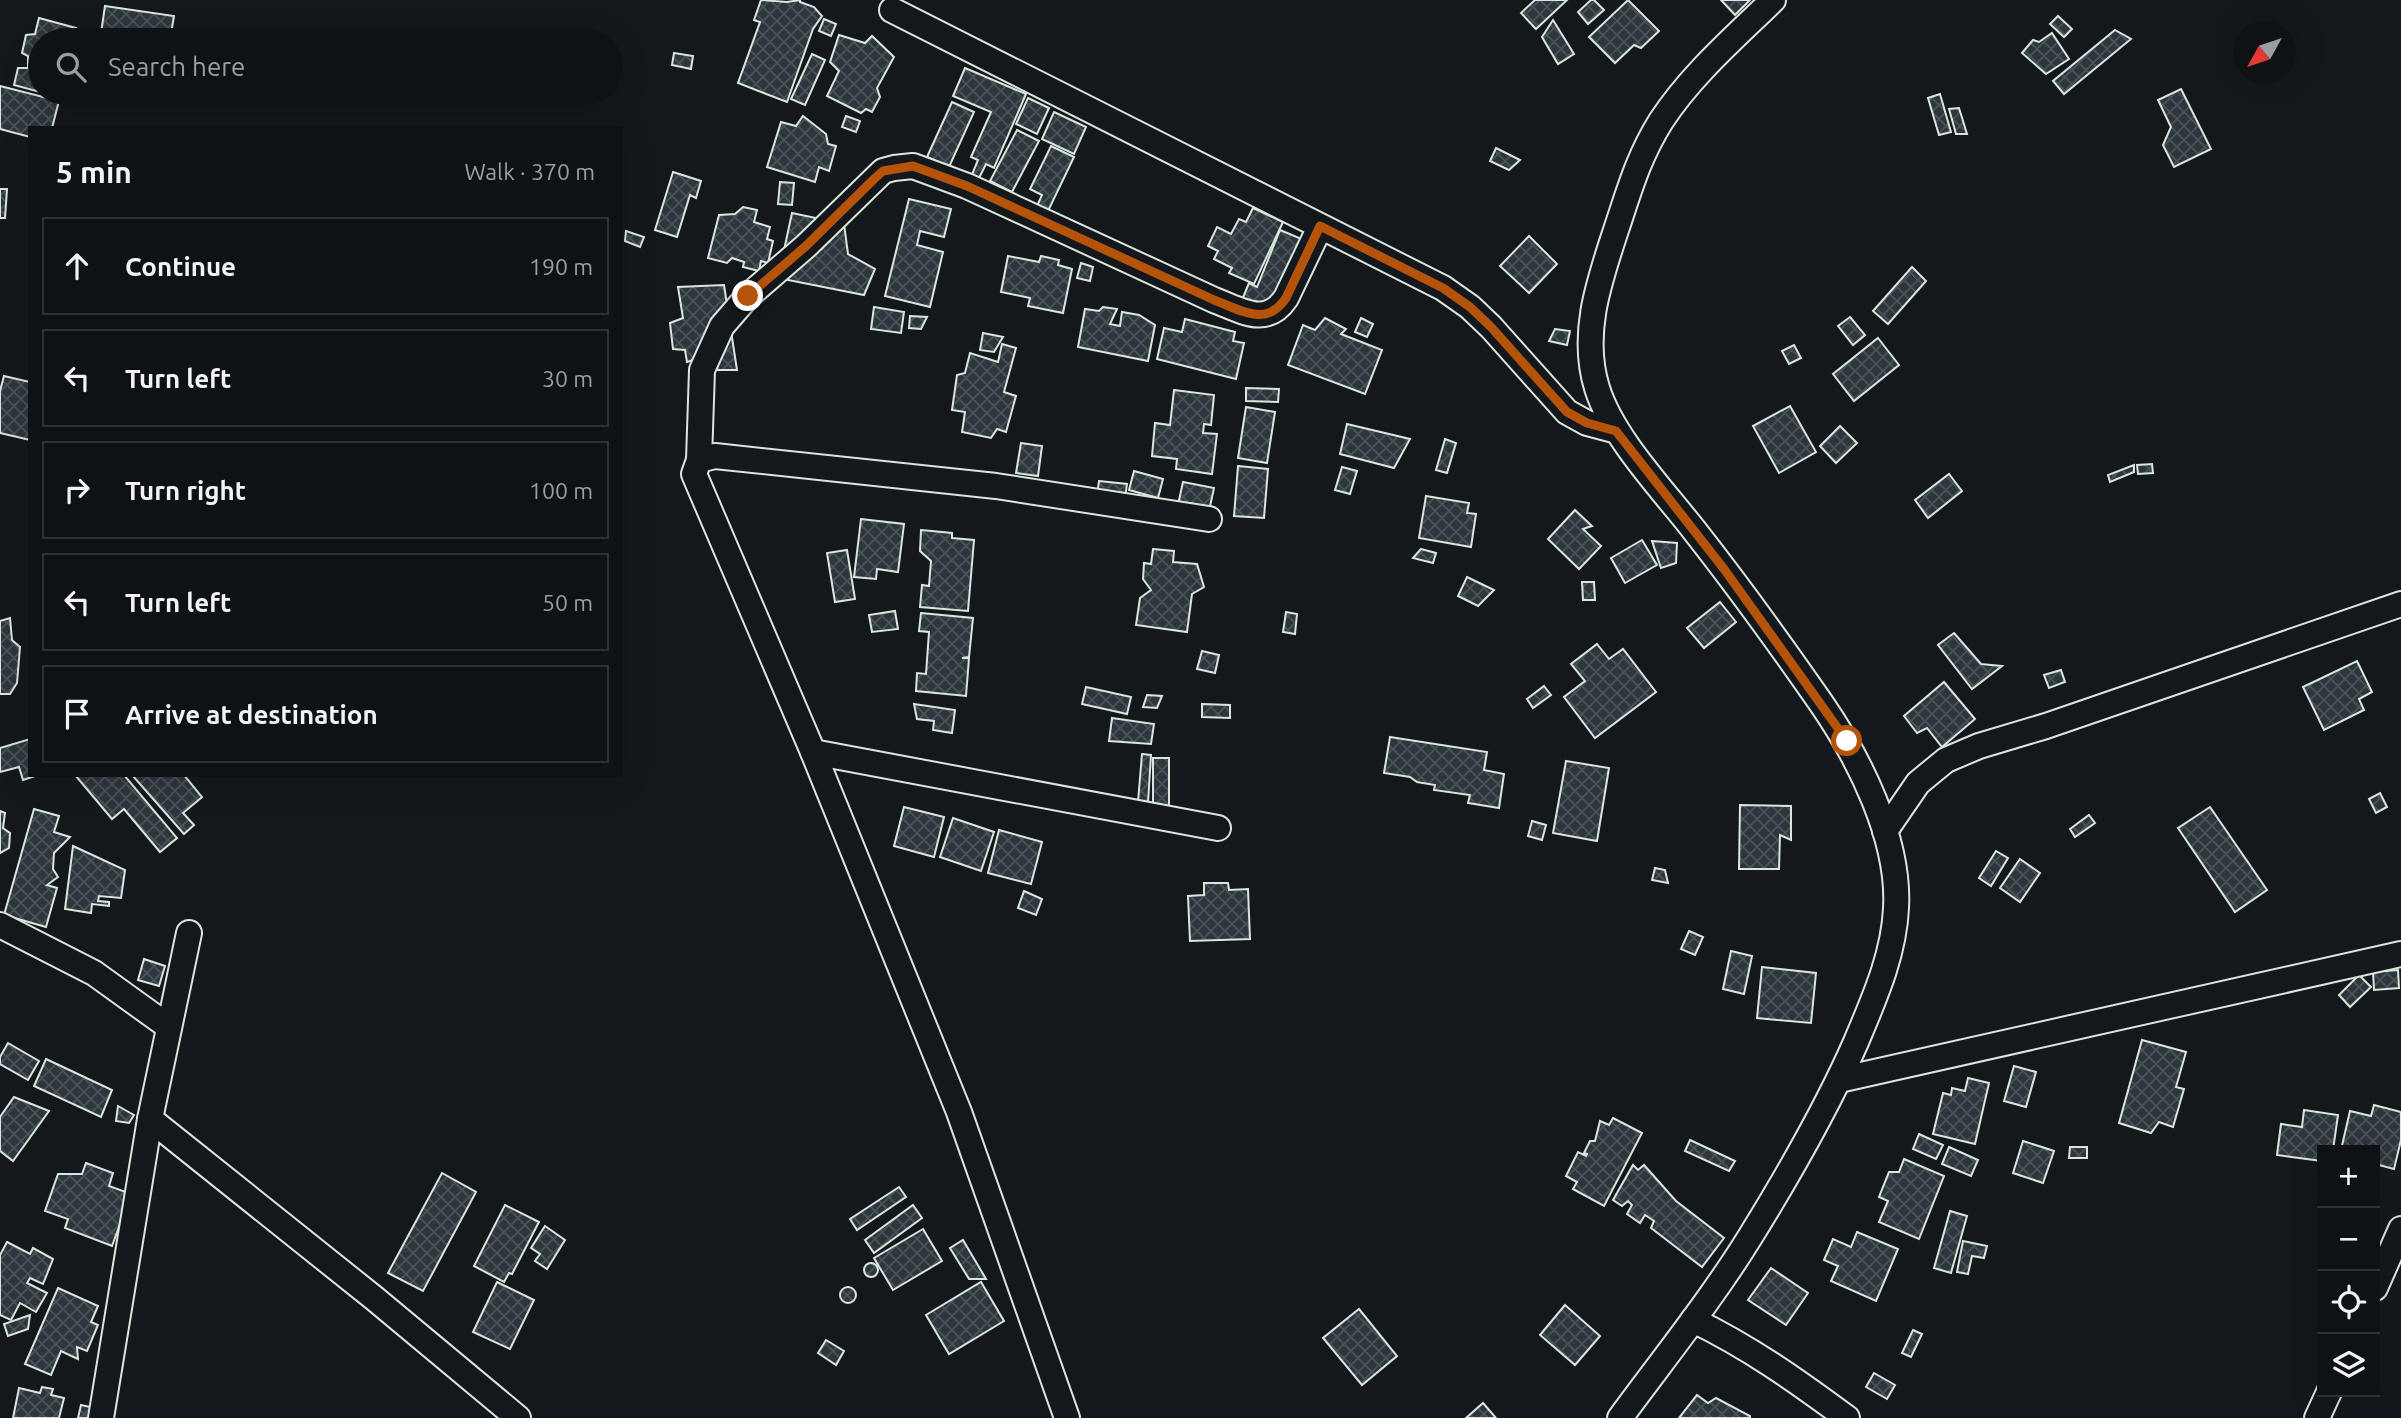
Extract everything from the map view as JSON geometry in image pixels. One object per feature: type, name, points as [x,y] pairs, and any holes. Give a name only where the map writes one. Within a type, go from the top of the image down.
[{"type":"street","points":[[1620,1418],[1749,1239],[1822,1115],[1873,1002],[1889,955],[1896,910],[1896,883],[1885,831],[1870,788],[1847,741],[1724,569],[1616,431],[1597,388],[1589,343],[1597,289],[1637,164],[1663,118],[1711,59],[1772,0]]},
{"type":"street","points":[[892,10],[1443,288],[1470,307],[1484,321],[1567,412],[1587,423],[1616,431]]},
{"type":"street","points":[[1067,1418],[959,1112],[813,752],[694,474],[699,460],[702,370],[722,326],[748,296],[806,246],[883,171],[913,166],[967,186],[1214,300],[1248,313],[1265,316],[1278,309],[1286,298],[1320,226]]},
{"type":"street","points":[[699,460],[715,456],[996,485],[1209,519]]},
{"type":"street","points":[[1885,831],[1918,783],[1946,760],[1979,746],[2046,726],[2401,604]]},
{"type":"street","points":[[813,752],[1219,828]]},
{"type":"street","points":[[0,925],[94,974],[169,1027]]},
{"type":"street","points":[[101,1418],[149,1119],[189,933]]},
{"type":"street","points":[[1839,1080],[2401,954]]},
{"type":"street","points":[[149,1119],[363,1289],[518,1418]]},
{"type":"street","points":[[2380,1278],[2401,1230]]},
{"type":"street","points":[[1693,1320],[1731,1338],[1770,1362],[1847,1418]]},
{"type":"street","points":[[2317,1418],[2327,1397]]},
{"type":"building","points":[[761,0],[800,0],[814,7],[822,16],[813,29],[787,102],[738,83],[760,22],[754,20]]},
{"type":"building","points":[[1535,0],[1567,0],[1536,29],[1521,13]]},
{"type":"building","points":[[1591,0],[1604,10],[1588,24],[1578,12]]},
{"type":"building","points":[[1628,0],[1659,31],[1641,48],[1634,45],[1615,63],[1589,37]]},
{"type":"building","points":[[1721,0],[1750,0],[1735,15]]},
{"type":"building","points":[[105,6],[174,16],[172,28],[102,28]]},
{"type":"building","points":[[2058,16],[2072,29],[2064,37],[2050,24]]},
{"type":"building","points":[[39,18],[76,28],[36,28]]},
{"type":"building","points":[[824,19],[836,24],[831,36],[819,31]]},
{"type":"building","points":[[1553,20],[1574,54],[1558,64],[1542,37]]},
{"type":"building","points":[[2115,30],[2131,39],[2064,94],[2053,81]]},
{"type":"building","points":[[2052,33],[2069,59],[2046,74],[2022,53],[2033,40],[2039,42]]},
{"type":"building","points":[[28,35],[28,56],[22,53]]},
{"type":"building","points":[[839,35],[865,43],[872,36],[894,57],[877,88],[880,97],[872,112],[866,109],[861,113],[827,96],[839,71],[830,62]]},
{"type":"building","points":[[674,53],[693,56],[691,69],[672,65]]},
{"type":"building","points":[[812,54],[825,60],[805,105],[791,99]]},
{"type":"building","points":[[18,68],[28,68],[28,89],[14,85]]},
{"type":"building","points":[[965,68],[1026,94],[994,168],[986,164],[978,180],[971,177],[978,160],[971,157],[991,112],[953,96]]},
{"type":"building","points":[[0,86],[28,93],[28,105],[58,105],[53,126],[28,126],[28,136],[0,129]]},
{"type":"building","points":[[2181,89],[2211,149],[2174,167],[2163,145],[2171,127],[2158,100]]},
{"type":"building","points":[[1940,94],[1951,132],[1939,135],[1928,98]]},
{"type":"building","points":[[1028,98],[1049,108],[1037,134],[1016,124]]},
{"type":"building","points":[[952,102],[974,112],[949,167],[927,157]]},
{"type":"building","points":[[1959,108],[1967,134],[1956,134],[1949,109]]},
{"type":"building","points":[[1054,112],[1086,127],[1074,154],[1042,139]]},
{"type":"building","points":[[803,116],[826,134],[828,144],[836,146],[829,171],[819,167],[815,182],[767,167],[781,122],[796,126]]},
{"type":"building","points":[[846,116],[860,121],[856,132],[842,127]]},
{"type":"building","points":[[1017,130],[1039,141],[1012,192],[990,181]]},
{"type":"building","points":[[1051,146],[1074,157],[1048,211],[1037,206],[1042,195],[1030,189]]},
{"type":"building","points":[[1496,148],[1520,160],[1509,170],[1490,161]]},
{"type":"building","points":[[673,172],[701,181],[696,198],[690,195],[677,237],[655,230]]},
{"type":"building","points":[[780,182],[794,183],[792,205],[778,204]]},
{"type":"building","points":[[0,189],[7,189],[5,218],[0,218]]},
{"type":"building","points":[[909,199],[951,209],[944,237],[920,231],[917,245],[943,252],[930,307],[885,296]]},
{"type":"building","points":[[743,207],[757,210],[754,222],[770,227],[767,239],[773,241],[768,263],[761,261],[759,271],[743,267],[744,262],[732,258],[727,263],[708,258],[719,215],[735,214]]},
{"type":"building","points":[[1253,208],[1283,222],[1254,284],[1229,273],[1232,268],[1214,259],[1218,251],[1208,246],[1217,227],[1231,234],[1239,219],[1246,222]]},
{"type":"building","points":[[792,213],[844,224],[848,254],[875,269],[864,295],[778,278]]},
{"type":"building","points":[[1280,230],[1304,240],[1274,313],[1242,300],[1249,283],[1257,287]]},
{"type":"building","points":[[626,231],[644,237],[640,247],[625,241]]},
{"type":"building","points":[[1529,236],[1557,264],[1529,293],[1500,266]]},
{"type":"building","points":[[1008,256],[1039,262],[1041,256],[1059,260],[1058,265],[1072,269],[1063,313],[1028,306],[1030,298],[1001,292]]},
{"type":"building","points":[[1081,263],[1093,267],[1090,281],[1077,278]]},
{"type":"building","points":[[1912,267],[1926,281],[1888,324],[1873,311]]},
{"type":"building","points":[[724,285],[737,370],[702,370],[700,358],[687,362],[685,350],[673,349],[670,323],[683,318],[678,287]]},
{"type":"building","points":[[874,307],[904,312],[901,333],[871,329]]},
{"type":"building","points":[[1103,307],[1117,309],[1110,324],[1120,326],[1122,312],[1139,315],[1155,325],[1148,361],[1078,347],[1085,309],[1099,311]]},
{"type":"building","points":[[910,316],[927,317],[921,329],[909,328]]},
{"type":"building","points":[[1850,317],[1865,335],[1853,345],[1838,326]]},
{"type":"building","points":[[1325,318],[1346,329],[1341,334],[1382,350],[1365,394],[1288,365],[1303,325],[1315,330]]},
{"type":"building","points":[[1361,318],[1373,324],[1367,337],[1355,332]]},
{"type":"building","points":[[1185,319],[1235,332],[1233,341],[1244,343],[1236,379],[1157,359],[1164,328],[1182,332]]},
{"type":"building","points":[[1555,329],[1570,331],[1567,345],[1549,341]]},
{"type":"building","points":[[983,333],[1003,337],[994,352],[980,350]]},
{"type":"building","points":[[1878,338],[1899,365],[1854,401],[1833,374]]},
{"type":"building","points":[[1002,344],[1016,348],[1004,392],[1016,396],[1006,432],[997,429],[991,438],[962,432],[965,412],[952,410],[957,375],[965,373],[970,353],[998,362]]},
{"type":"building","points":[[1794,345],[1801,358],[1789,364],[1782,351]]},
{"type":"building","points":[[4,376],[28,382],[28,440],[0,433],[0,391]]},
{"type":"building","points":[[1246,388],[1279,389],[1278,402],[1246,401]]},
{"type":"building","points":[[1174,390],[1214,395],[1211,425],[1204,424],[1203,433],[1217,434],[1212,474],[1176,469],[1177,459],[1152,456],[1155,423],[1170,425]]},
{"type":"building","points":[[1790,406],[1816,452],[1779,473],[1753,426]]},
{"type":"building","points":[[1246,407],[1275,412],[1267,463],[1238,458]]},
{"type":"building","points":[[1347,424],[1410,439],[1394,468],[1340,454]]},
{"type":"building","points":[[1840,426],[1857,443],[1836,463],[1820,446]]},
{"type":"building","points":[[1445,439],[1456,443],[1447,473],[1436,470]]},
{"type":"building","points":[[1021,443],[1042,446],[1038,476],[1016,473]]},
{"type":"building","points":[[2152,464],[2153,473],[2138,474],[2137,465]]},
{"type":"building","points":[[2134,465],[2134,472],[2110,482],[2108,475]]},
{"type":"building","points":[[1238,466],[1268,469],[1264,518],[1234,516]]},
{"type":"building","points":[[1342,467],[1357,471],[1350,494],[1335,490]]},
{"type":"building","points":[[1134,471],[1163,479],[1158,498],[1129,490]]},
{"type":"building","points":[[1949,474],[1962,491],[1928,518],[1915,500]]},
{"type":"building","points":[[1099,481],[1127,484],[1125,498],[1097,495]]},
{"type":"building","points":[[1183,482],[1214,488],[1209,511],[1178,505]]},
{"type":"building","points":[[1426,496],[1469,503],[1467,513],[1476,514],[1471,547],[1419,538]]},
{"type":"building","points":[[1575,510],[1592,526],[1583,529],[1601,546],[1579,569],[1548,539]]},
{"type":"building","points":[[861,519],[904,524],[898,572],[877,569],[876,579],[854,577]]},
{"type":"building","points":[[921,530],[952,533],[952,538],[974,540],[968,611],[920,607],[922,585],[929,586],[931,561],[920,551]]},
{"type":"building","points":[[1642,540],[1657,565],[1625,583],[1611,558]]},
{"type":"building","points":[[1652,541],[1677,543],[1676,563],[1661,568]]},
{"type":"building","points":[[1153,549],[1174,551],[1173,562],[1197,564],[1204,587],[1192,594],[1187,632],[1136,625],[1140,598],[1151,590],[1143,579],[1144,563],[1151,564]]},
{"type":"building","points":[[1421,549],[1436,553],[1433,563],[1413,558]]},
{"type":"building","points":[[847,550],[855,599],[835,602],[827,553]]},
{"type":"building","points":[[1467,577],[1494,590],[1478,606],[1458,596]]},
{"type":"building","points":[[1582,582],[1594,582],[1595,600],[1583,600]]},
{"type":"building","points":[[1720,602],[1736,622],[1704,648],[1687,628]]},
{"type":"building","points":[[895,611],[898,629],[872,632],[869,615]]},
{"type":"building","points":[[1286,612],[1297,614],[1295,634],[1283,632]]},
{"type":"building","points":[[921,613],[973,618],[969,657],[962,658],[969,658],[966,696],[916,691],[917,673],[926,674],[929,632],[919,631]]},
{"type":"building","points":[[10,618],[12,640],[20,647],[17,683],[10,694],[0,694],[0,621]]},
{"type":"building","points":[[1954,633],[1981,664],[2002,666],[1972,689],[1938,645]]},
{"type":"building","points":[[1597,644],[1609,659],[1623,649],[1656,692],[1595,738],[1564,697],[1585,681],[1571,664]]},
{"type":"building","points":[[1202,651],[1219,655],[1215,673],[1197,669]]},
{"type":"building","points":[[2357,661],[2372,692],[2359,699],[2364,710],[2324,730],[2303,687]]},
{"type":"building","points":[[2061,670],[2065,682],[2049,688],[2044,675]]},
{"type":"building","points":[[1944,682],[1975,719],[1942,747],[1927,728],[1917,733],[1904,716]]},
{"type":"building","points":[[1544,686],[1551,695],[1533,708],[1527,699]]},
{"type":"building","points":[[1086,687],[1131,697],[1127,714],[1082,704]]},
{"type":"building","points":[[1147,695],[1162,696],[1157,708],[1143,707]]},
{"type":"building","points":[[914,704],[955,710],[952,733],[933,730],[934,721],[917,719]]},
{"type":"building","points":[[1202,704],[1230,705],[1230,718],[1202,717]]},
{"type":"building","points":[[1112,718],[1154,724],[1151,744],[1109,741]]},
{"type":"building","points":[[1390,737],[1487,752],[1484,770],[1504,774],[1499,808],[1468,803],[1470,795],[1434,790],[1435,785],[1384,773]]},
{"type":"building","points":[[28,740],[28,777],[32,777],[23,780],[19,767],[0,772],[0,748]]},
{"type":"building","points":[[1142,754],[1151,755],[1148,803],[1138,802]]},
{"type":"building","points":[[1153,758],[1169,758],[1169,807],[1153,806]]},
{"type":"building","points":[[1566,761],[1609,768],[1597,841],[1553,833]]},
{"type":"building","points":[[77,777],[126,777],[177,838],[160,852],[124,809],[112,819]]},
{"type":"building","points":[[134,777],[186,777],[202,797],[183,813],[194,825],[184,834]]},
{"type":"building","points":[[2380,793],[2387,807],[2376,813],[2369,799]]},
{"type":"building","points":[[1740,805],[1791,806],[1791,840],[1780,835],[1779,869],[1739,869]]},
{"type":"building","points":[[904,807],[944,817],[934,857],[894,846]]},
{"type":"building","points":[[2210,807],[2267,890],[2235,912],[2178,828]]},
{"type":"building","points":[[34,809],[59,816],[54,832],[70,837],[54,853],[53,869],[58,877],[47,885],[57,888],[46,927],[4,915]]},
{"type":"building","points":[[0,811],[5,813],[3,828],[10,833],[9,848],[0,853]]},
{"type":"building","points":[[2089,815],[2095,823],[2075,837],[2070,829]]},
{"type":"building","points":[[953,818],[994,832],[981,871],[940,857]]},
{"type":"building","points":[[1532,821],[1546,825],[1542,840],[1528,836]]},
{"type":"building","points":[[999,830],[1042,842],[1031,884],[988,873]]},
{"type":"building","points":[[73,846],[125,870],[121,898],[99,896],[98,901],[109,902],[109,906],[92,904],[91,913],[65,909]]},
{"type":"building","points":[[1996,851],[2008,858],[1991,886],[1979,878]]},
{"type":"building","points":[[2020,859],[2040,873],[2020,902],[2000,888]]},
{"type":"building","points":[[1655,868],[1665,870],[1668,883],[1652,880]]},
{"type":"building","points":[[1204,883],[1228,883],[1229,890],[1248,889],[1250,939],[1190,941],[1188,896],[1204,895]]},
{"type":"building","points":[[1024,891],[1042,899],[1036,915],[1018,908]]},
{"type":"building","points":[[1689,931],[1703,937],[1695,955],[1681,949]]},
{"type":"building","points":[[1731,951],[1752,956],[1744,994],[1723,989]]},
{"type":"building","points":[[144,959],[165,966],[159,986],[138,980]]},
{"type":"building","points":[[1762,967],[1816,973],[1811,1023],[1757,1018]]},
{"type":"building","points":[[2398,970],[2399,988],[2374,990],[2373,972]]},
{"type":"building","points":[[2359,975],[2371,987],[2350,1007],[2339,995]]},
{"type":"building","points":[[2142,1040],[2186,1052],[2176,1087],[2184,1089],[2173,1127],[2159,1122],[2151,1133],[2119,1123]]},
{"type":"building","points":[[8,1043],[39,1061],[28,1080],[0,1064],[0,1057]]},
{"type":"building","points":[[46,1059],[112,1090],[101,1117],[34,1086]]},
{"type":"building","points":[[2014,1066],[2036,1072],[2026,1107],[2004,1101]]},
{"type":"building","points":[[1968,1078],[1989,1083],[1975,1144],[1933,1134],[1943,1093],[1951,1095],[1952,1088],[1965,1091]]},
{"type":"building","points":[[14,1097],[49,1111],[13,1161],[0,1151],[0,1117]]},
{"type":"building","points":[[2374,1105],[2401,1112],[2401,1140],[2394,1169],[2380,1165],[2380,1145],[2342,1145],[2350,1111],[2371,1116]]},
{"type":"building","points":[[118,1106],[134,1115],[129,1123],[116,1121]]},
{"type":"building","points":[[2304,1110],[2338,1115],[2334,1145],[2317,1145],[2317,1160],[2277,1155],[2281,1124],[2302,1127]]},
{"type":"building","points":[[1613,1118],[1642,1133],[1604,1206],[1573,1189],[1577,1182],[1566,1176],[1578,1152],[1586,1156],[1584,1153],[1590,1141],[1595,1141],[1600,1121],[1609,1125]]},
{"type":"building","points":[[1919,1134],[1943,1145],[1936,1159],[1913,1149]]},
{"type":"building","points":[[1690,1140],[1735,1161],[1729,1171],[1685,1151]]},
{"type":"building","points":[[2023,1141],[2054,1151],[2043,1183],[2013,1173]]},
{"type":"building","points":[[1949,1147],[1978,1160],[1971,1176],[1942,1164]]},
{"type":"building","points":[[2070,1147],[2087,1147],[2087,1158],[2069,1158]]},
{"type":"building","points":[[1904,1159],[1944,1176],[1919,1239],[1879,1222],[1888,1201],[1879,1197],[1889,1172],[1899,1172]]},
{"type":"building","points":[[86,1163],[113,1173],[109,1186],[131,1194],[112,1246],[65,1228],[68,1219],[45,1211],[58,1174],[82,1174]]},
{"type":"building","points":[[1633,1165],[1638,1170],[1644,1165],[1676,1201],[1724,1238],[1702,1267],[1651,1228],[1654,1221],[1645,1215],[1640,1223],[1627,1214],[1632,1205],[1628,1201],[1622,1206],[1613,1200]]},
{"type":"building","points":[[442,1173],[476,1192],[423,1291],[388,1273]]},
{"type":"building","points":[[899,1187],[906,1197],[857,1230],[850,1219]]},
{"type":"building","points":[[505,1205],[539,1222],[512,1274],[509,1273],[504,1282],[474,1266]]},
{"type":"building","points":[[913,1205],[922,1218],[874,1253],[865,1240]]},
{"type":"building","points":[[1950,1211],[1967,1216],[1951,1273],[1934,1268]]},
{"type":"building","points":[[545,1226],[565,1240],[547,1269],[535,1261],[540,1254],[531,1248]]},
{"type":"building","points":[[923,1229],[942,1261],[893,1290],[874,1258]]},
{"type":"building","points":[[1857,1232],[1898,1249],[1876,1301],[1831,1281],[1838,1266],[1824,1260],[1833,1239],[1851,1247]]},
{"type":"building","points":[[963,1240],[986,1279],[969,1279],[950,1248]]},
{"type":"building","points":[[1963,1241],[1987,1246],[1984,1258],[1972,1256],[1968,1274],[1957,1272]]},
{"type":"building","points":[[7,1242],[30,1254],[33,1248],[53,1259],[43,1284],[30,1278],[27,1283],[47,1293],[36,1312],[20,1303],[11,1320],[0,1315],[0,1255]]},
{"type":"building","points":[[871,1263],[876,1265],[876,1275],[871,1277],[866,1275],[864,1270],[866,1265]]},
{"type":"building","points":[[1771,1268],[1808,1293],[1786,1325],[1748,1300]]},
{"type":"building","points":[[497,1282],[534,1300],[510,1349],[473,1332]]},
{"type":"building","points":[[981,1282],[1004,1321],[949,1354],[926,1315]]},
{"type":"building","points":[[845,1287],[851,1287],[856,1295],[854,1301],[845,1303],[840,1298],[840,1292]]},
{"type":"building","points":[[58,1288],[98,1306],[91,1322],[98,1325],[87,1351],[77,1347],[78,1359],[61,1351],[51,1375],[25,1364]]},
{"type":"building","points":[[1565,1305],[1600,1336],[1575,1365],[1540,1335]]},
{"type":"building","points":[[1359,1309],[1397,1356],[1362,1385],[1323,1338]]},
{"type":"building","points":[[30,1315],[28,1329],[8,1336],[4,1324]]},
{"type":"building","points":[[1913,1330],[1922,1334],[1911,1357],[1902,1353]]},
{"type":"building","points":[[826,1340],[844,1351],[836,1365],[818,1353]]},
{"type":"building","points":[[1874,1373],[1895,1385],[1887,1399],[1866,1387]]},
{"type":"building","points":[[42,1387],[53,1389],[51,1395],[64,1398],[59,1418],[13,1418],[19,1388],[40,1393]]},
{"type":"building","points":[[1697,1395],[1708,1403],[1716,1398],[1750,1418],[1679,1418]]},
{"type":"building","points":[[1483,1403],[1496,1418],[1466,1418]]},
{"type":"building","points":[[81,1405],[99,1409],[97,1418],[78,1418]]},
{"type":"route","points":[[748,296],[806,246],[883,171],[894,168],[913,166],[967,186],[1214,300],[1248,313],[1265,316],[1278,309],[1286,298],[1320,226],[1443,288],[1470,307],[1491,327],[1567,412],[1587,423],[1616,431],[1724,569],[1847,741]]}]
